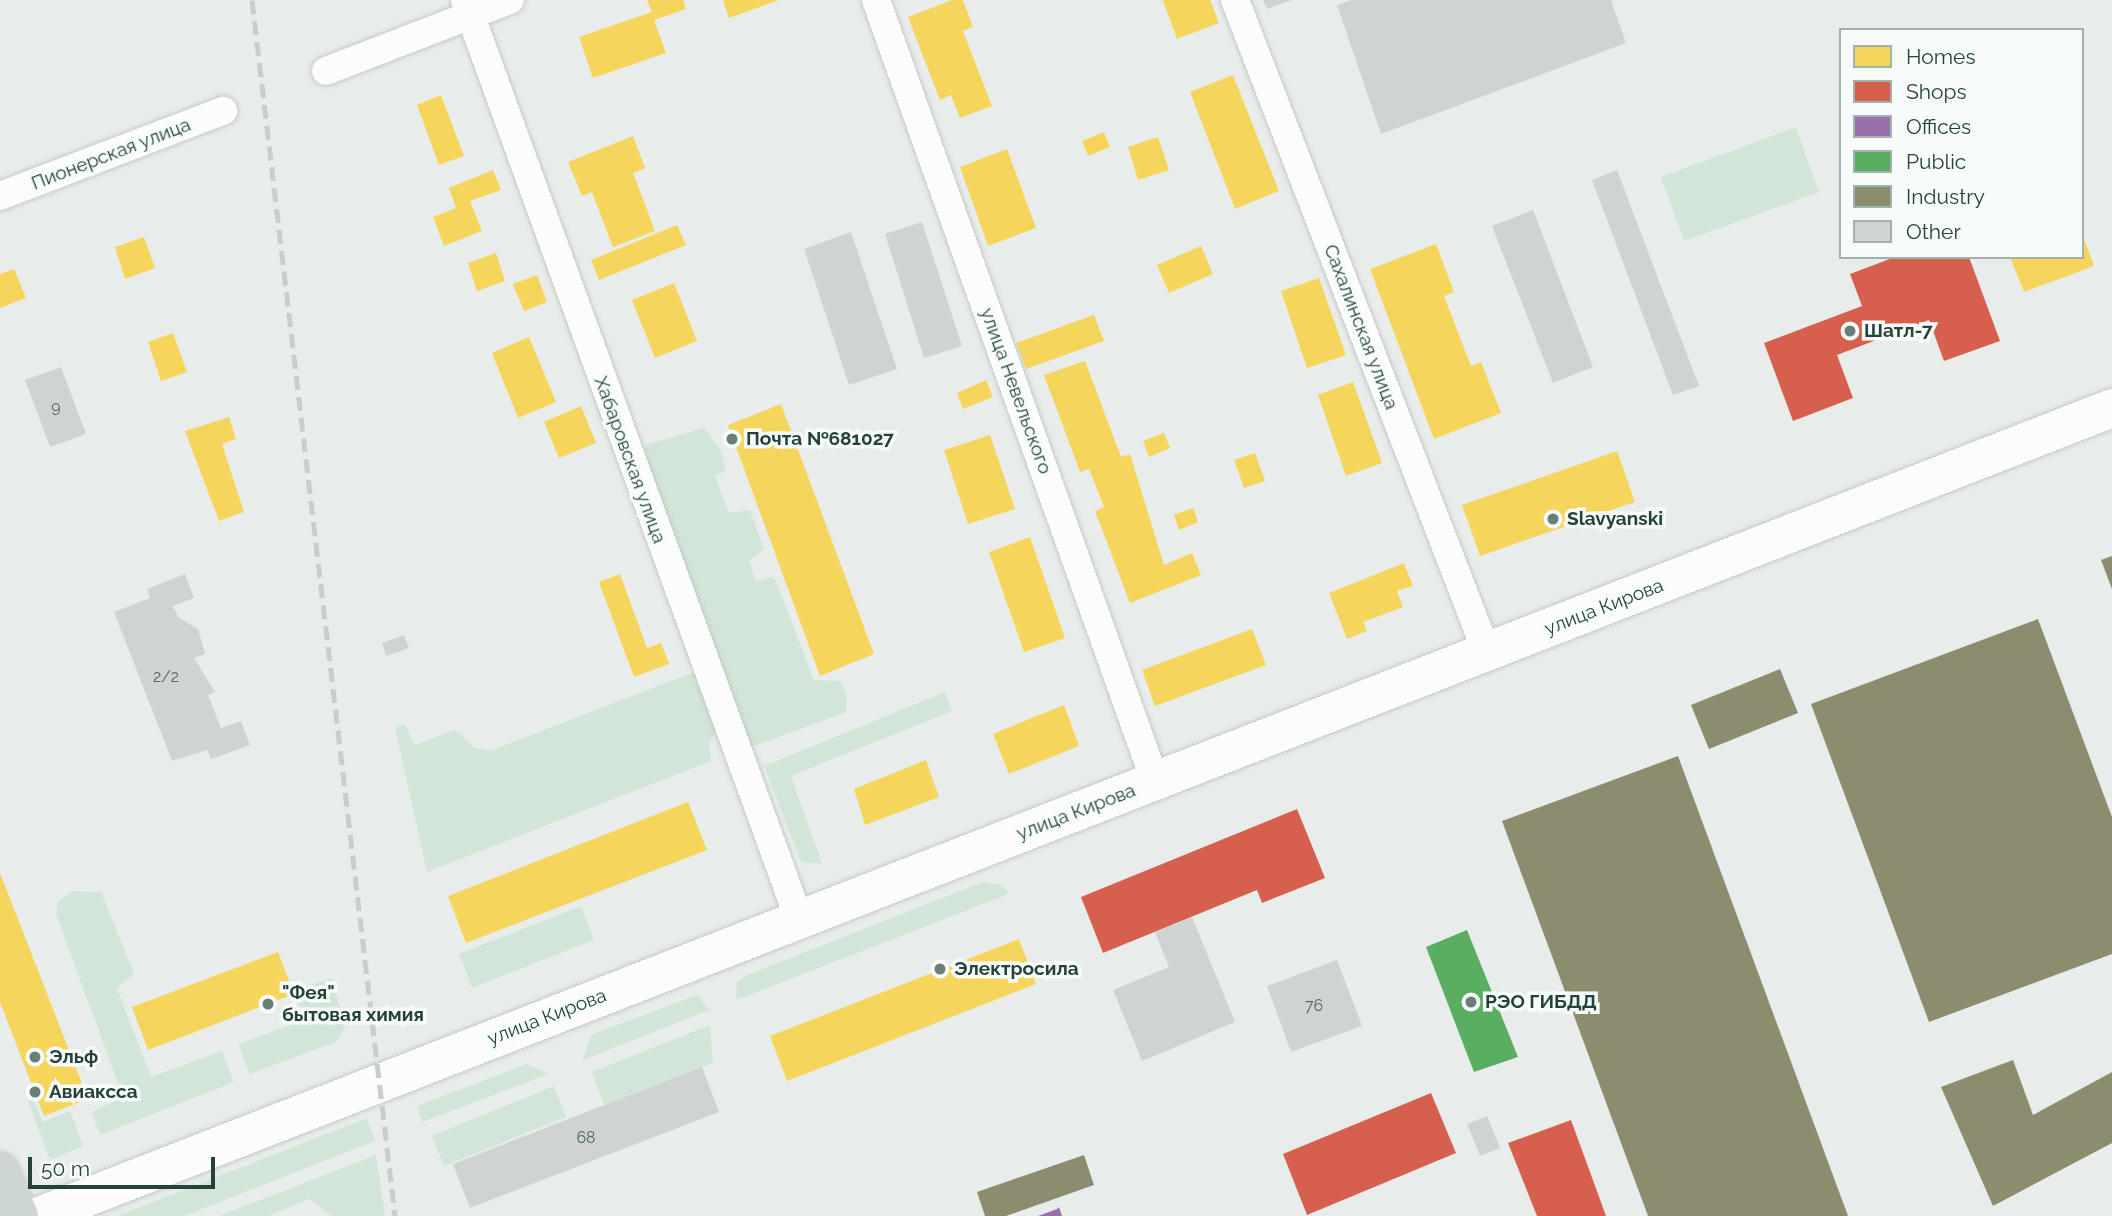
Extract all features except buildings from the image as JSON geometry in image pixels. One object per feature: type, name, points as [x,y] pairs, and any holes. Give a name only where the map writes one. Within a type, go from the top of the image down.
[{"type":"main road","name":"улица Кирова","points":[[39,1216],[2112,408]]},
{"type":"main road","points":[[0,1172],[19,1216]]},
{"type":"street","points":[[326,71],[468,8],[510,0]]},
{"type":"street","name":"улица Невельского","points":[[876,0],[1155,781]]},
{"type":"street","name":"Сахалинская улица","points":[[1235,0],[1486,653]]},
{"type":"street","name":"Хабаровская улица","points":[[468,8],[799,919]]},
{"type":"street","name":"Пионерская улица","points":[[0,196],[223,111]]},
{"type":"green space","points":[[1796,127],[1819,192],[1684,241],[1661,177]]},
{"type":"green space","points":[[704,428],[721,450],[726,471],[715,476],[729,513],[750,510],[764,549],[749,560],[756,582],[774,576],[814,680],[841,681],[847,696],[846,712],[744,750],[640,461],[646,445]]},
{"type":"green space","points":[[694,672],[717,730],[709,744],[711,761],[427,872],[395,728],[405,724],[414,745],[455,730],[473,747],[490,751]]},
{"type":"green space","points":[[945,692],[952,711],[791,776],[822,864],[801,862],[764,766]]},
{"type":"green space","points":[[983,882],[1002,885],[1009,894],[736,1000],[737,983],[747,975]]},
{"type":"green space","points":[[73,891],[101,892],[134,974],[117,988],[151,1077],[222,1051],[234,1082],[100,1135],[92,1112],[123,1097],[56,914],[58,902]]},
{"type":"green space","points":[[581,906],[594,940],[472,988],[459,954]]},
{"type":"green space","points":[[332,978],[345,1028],[336,1042],[249,1074],[239,1044],[304,1020],[294,990]]},
{"type":"green space","points":[[697,995],[709,1010],[583,1060],[591,1035]]},
{"type":"green space","points":[[710,1025],[713,1063],[604,1105],[592,1072]]},
{"type":"green space","points":[[527,1064],[549,1074],[422,1122],[417,1106]]},
{"type":"green space","points":[[554,1086],[566,1117],[444,1166],[432,1136]]},
{"type":"green space","points":[[33,1099],[43,1122],[70,1111],[83,1146],[50,1160],[28,1101]]},
{"type":"green space","points":[[367,1118],[375,1141],[184,1216],[117,1216]]},
{"type":"green space","points":[[376,1155],[385,1216],[332,1216],[309,1199],[268,1216],[219,1216]]},
{"type":"railway","points":[[252,0],[395,1216]]},
{"type":"place","name":"Шатл-7","points":[[1850,331]]},
{"type":"place","name":"Почта №681027","points":[[732,439]]},
{"type":"place","name":"Slavyanski","points":[[1553,519]]},
{"type":"place","name":"Электросила","points":[[940,969]]},
{"type":"place","name":"РЭО ГИБДД","points":[[1471,1002]]},
{"type":"place","name":"\"Фея\" бытовая химия","points":[[268,1004]]},
{"type":"place","name":"Эльф","points":[[35,1057]]},
{"type":"place","name":"Авиаксса","points":[[35,1092]]}]
